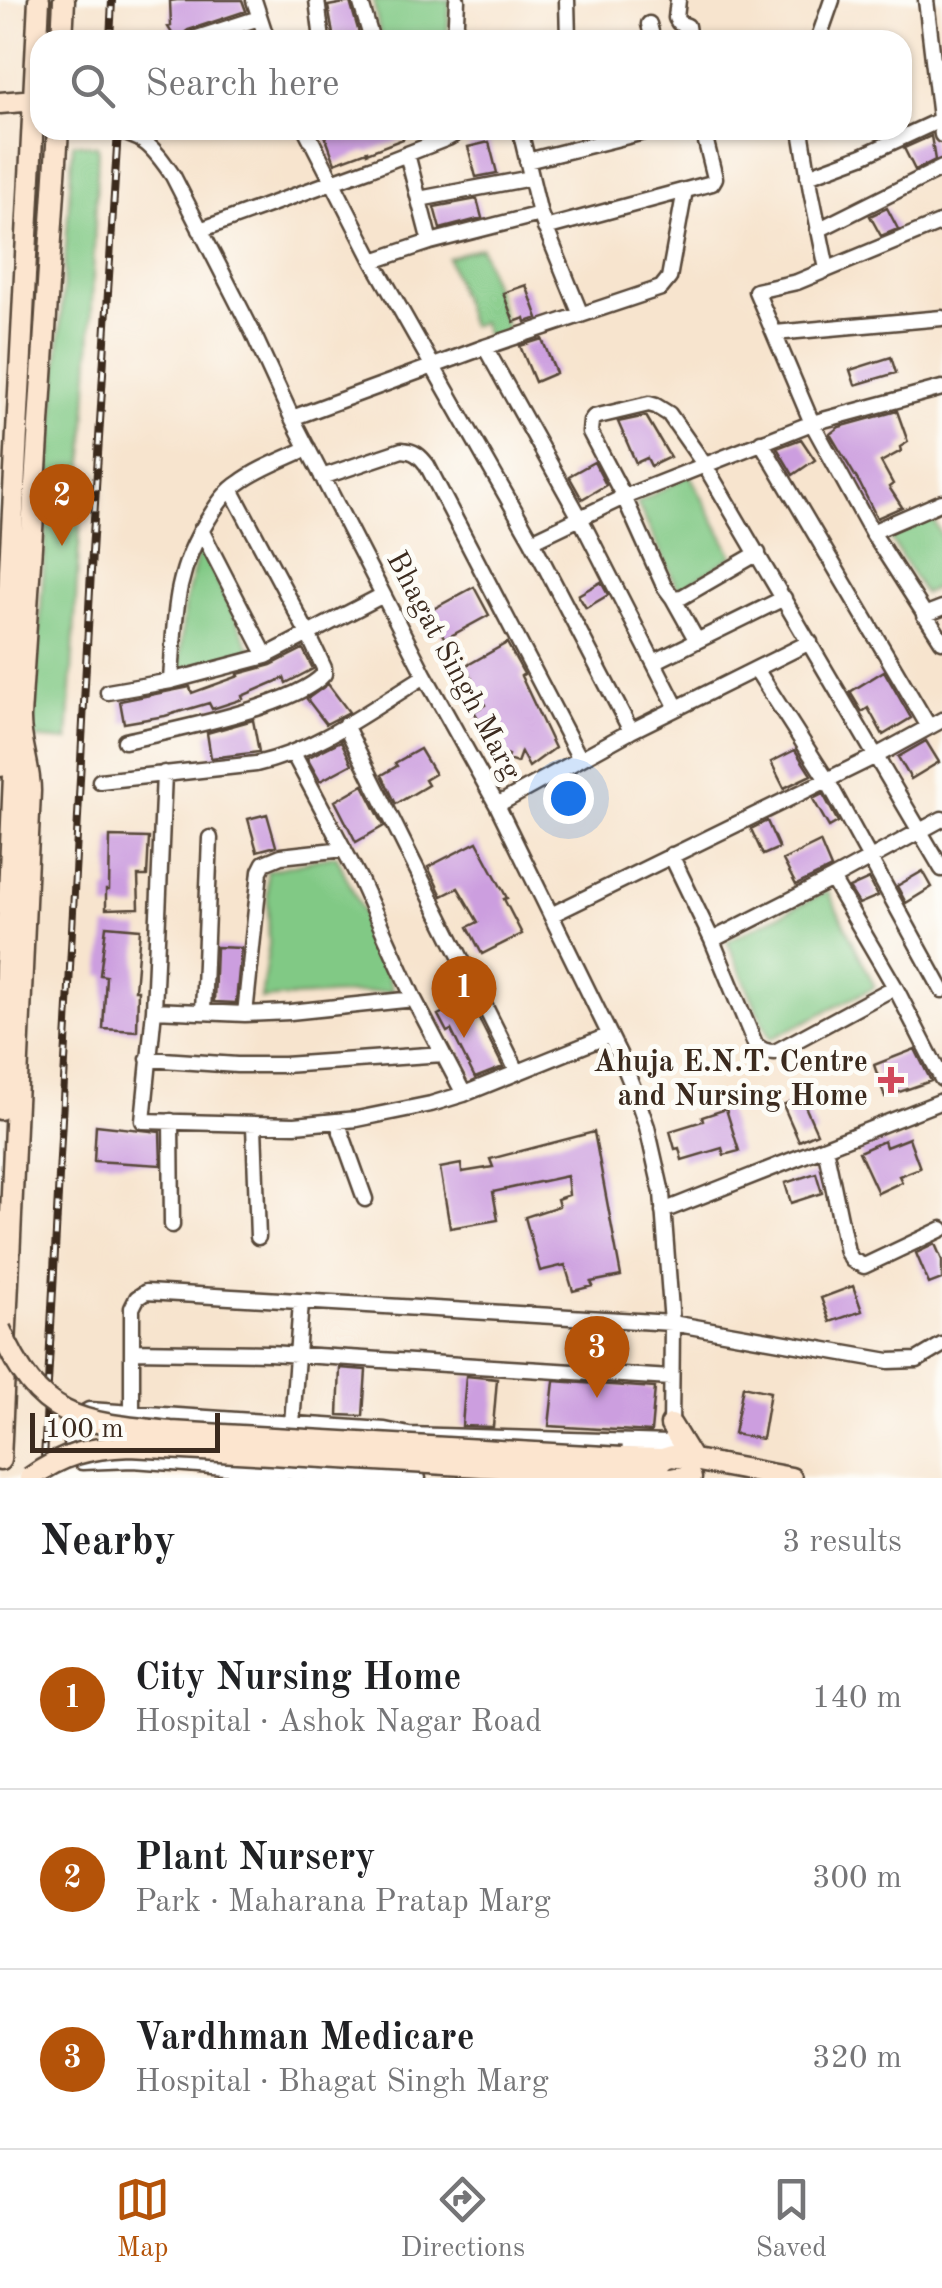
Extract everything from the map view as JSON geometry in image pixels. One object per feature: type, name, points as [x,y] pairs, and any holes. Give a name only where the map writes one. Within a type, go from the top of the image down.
[{"type":"main road","points":[[38,30],[39,0]]},
{"type":"main road","points":[[62,30],[64,0]]},
{"type":"main road","points":[[0,103],[30,100]]},
{"type":"main road","points":[[0,1460],[3,1302],[30,791],[20,716],[24,298],[33,140]]},
{"type":"main road","points":[[0,1109],[7,770],[24,483],[46,301],[57,140]]},
{"type":"main road","points":[[24,298],[46,301]]},
{"type":"main road","points":[[7,770],[21,739]]},
{"type":"main road","points":[[0,1329],[8,1350],[32,1385],[60,1409],[98,1424],[628,1471]]},
{"type":"main road","points":[[30,1478],[66,1456],[104,1447],[130,1446],[628,1471],[668,1459],[692,1470],[791,1478]]},
{"type":"main road","points":[[668,1459],[692,1470]]},
{"type":"street","points":[[254,0],[263,30]]},
{"type":"street","points":[[317,0],[321,30]]},
{"type":"street","points":[[360,0],[369,30]]},
{"type":"street","points":[[456,30],[457,0]]},
{"type":"street","points":[[567,0],[568,30]]},
{"type":"street","points":[[678,0],[676,18],[688,30]]},
{"type":"street","points":[[822,30],[832,0]]},
{"type":"street","points":[[912,138],[941,128],[936,32],[926,0]]},
{"type":"street","points":[[222,30],[259,18]]},
{"type":"street","points":[[648,24],[650,30]]},
{"type":"street","name":"Bhagat Singh Marg","points":[[145,140],[173,176],[322,477],[497,805],[636,1095],[658,1168],[663,1211],[672,1323],[668,1459]]},
{"type":"street","points":[[311,140],[631,731]]},
{"type":"street","points":[[200,230],[443,140]]},
{"type":"street","points":[[522,140],[543,221],[581,315]]},
{"type":"street","points":[[527,161],[612,140]]},
{"type":"street","points":[[374,261],[430,242],[712,183],[716,178],[706,140]]},
{"type":"street","points":[[803,140],[826,269]]},
{"type":"street","points":[[808,176],[907,140]]},
{"type":"street","points":[[407,154],[430,242]]},
{"type":"street","points":[[818,230],[942,168]]},
{"type":"street","points":[[419,199],[530,178]]},
{"type":"street","points":[[292,418],[484,347],[661,288],[669,278],[686,190]]},
{"type":"street","points":[[942,222],[798,282],[756,291],[812,423],[872,532],[942,641]]},
{"type":"street","points":[[775,333],[942,318]]},
{"type":"street","points":[[484,347],[580,518],[677,708]]},
{"type":"street","points":[[532,542],[624,497],[761,442],[812,423],[942,388]]},
{"type":"street","points":[[697,641],[664,586],[590,432],[588,427],[594,417],[649,404],[669,414],[758,553],[942,870]]},
{"type":"street","points":[[551,915],[936,724],[761,442]]},
{"type":"street","points":[[171,681],[177,594],[186,560],[201,530],[231,489],[308,448]]},
{"type":"street","points":[[322,477],[402,450],[419,455],[580,759]]},
{"type":"street","points":[[125,741],[234,715],[315,683],[324,674],[308,634],[231,489]]},
{"type":"street","points":[[872,532],[942,502]]},
{"type":"street","points":[[201,530],[266,656]]},
{"type":"street","points":[[673,598],[682,597],[758,553]]},
{"type":"street","points":[[108,692],[171,681],[266,656],[383,595]]},
{"type":"street","points":[[654,662],[784,598]]},
{"type":"street","points":[[924,615],[942,608]]},
{"type":"street","points":[[497,805],[631,731],[810,642]]},
{"type":"street","points":[[756,669],[827,780],[942,990]]},
{"type":"street","points":[[100,782],[281,758],[425,676]]},
{"type":"street","points":[[345,725],[518,1071]]},
{"type":"street","points":[[293,753],[344,848],[414,999],[464,1094]]},
{"type":"street","points":[[164,773],[154,1010],[143,1121],[294,1126],[431,1104],[610,1035]]},
{"type":"street","points":[[712,940],[942,820]]},
{"type":"street","points":[[203,1012],[210,838]]},
{"type":"street","points":[[245,1014],[264,863],[280,856],[344,848]]},
{"type":"street","points":[[671,855],[755,1044],[767,1052],[775,1052],[895,988]]},
{"type":"street","points":[[832,879],[942,1080]]},
{"type":"street","points":[[154,1010],[245,1014],[414,999]]},
{"type":"street","points":[[148,1059],[284,1065],[443,1054]]},
{"type":"street","points":[[663,1211],[942,1101]]},
{"type":"street","points":[[337,1121],[365,1199]]},
{"type":"street","points":[[171,1122],[172,1225]]},
{"type":"street","points":[[254,1126],[258,1236]]},
{"type":"street","points":[[825,1148],[852,1260],[864,1266],[942,1229]]},
{"type":"street","points":[[132,1460],[132,1308],[146,1292],[672,1323],[889,1361],[917,1360],[942,1345]]},
{"type":"street","points":[[292,1424],[301,1302]]},
{"type":"street","points":[[132,1351],[296,1355],[671,1378]]},
{"type":"street","points":[[418,1478],[132,1460],[82,1462],[70,1433],[80,1414],[89,1410],[385,1430],[668,1459]]},
{"type":"green space","points":[[373,0],[450,0],[448,30],[379,30]]},
{"type":"green space","points":[[73,143],[98,146],[68,741],[32,738]]},
{"type":"green space","points":[[481,247],[508,332],[487,338],[482,322],[470,326],[448,258]]},
{"type":"green space","points":[[690,475],[733,556],[679,590],[637,503]]},
{"type":"green space","points":[[931,515],[942,537],[942,584],[924,594],[887,533]]},
{"type":"green space","points":[[200,545],[251,650],[179,671],[184,608]]},
{"type":"green space","points":[[336,855],[376,940],[393,991],[261,999],[269,944],[267,871]]},
{"type":"green space","points":[[828,891],[875,987],[770,1039],[727,941]]},
{"type":"building","points":[[242,0],[246,11],[188,30],[170,30],[170,1]]},
{"type":"building","points":[[350,2],[358,30],[332,30],[328,6]]},
{"type":"building","points":[[931,136],[935,160],[915,170],[904,148]]},
{"type":"building","points":[[327,140],[400,140],[367,153],[335,163]]},
{"type":"building","points":[[489,142],[497,173],[476,177],[468,147]]},
{"type":"building","points":[[477,199],[482,218],[440,229],[434,207]]},
{"type":"building","points":[[887,208],[898,229],[881,236],[870,216]]},
{"type":"building","points":[[526,285],[538,318],[514,322],[503,293]]},
{"type":"building","points":[[542,339],[556,373],[535,382],[520,346]]},
{"type":"building","points":[[891,357],[896,373],[855,385],[850,370]]},
{"type":"building","points":[[897,411],[908,442],[900,447],[901,451],[881,462],[893,484],[889,487],[902,507],[877,518],[830,434],[839,427]]},
{"type":"building","points":[[646,416],[670,457],[651,466],[647,458],[636,463],[618,422]]},
{"type":"building","points":[[801,439],[815,460],[793,475],[777,448]]},
{"type":"building","points":[[594,462],[606,485],[582,499],[569,476]]},
{"type":"building","points":[[601,582],[608,595],[586,608],[578,595]]},
{"type":"building","points":[[474,587],[489,615],[445,639],[436,623],[428,627],[422,615]]},
{"type":"building","points":[[507,643],[555,748],[529,767],[521,752],[517,763],[507,760],[508,755],[502,752],[493,732],[487,735],[474,711],[485,705],[466,666]]},
{"type":"building","points":[[303,649],[313,669],[286,683],[284,678],[242,696],[243,699],[212,709],[209,703],[124,723],[120,701],[190,687],[192,693],[271,665]]},
{"type":"building","points":[[884,671],[911,718],[883,735],[868,708],[862,712],[850,692]]},
{"type":"building","points":[[328,684],[349,712],[326,724],[307,699]]},
{"type":"building","points":[[253,720],[259,752],[211,758],[207,733]]},
{"type":"building","points":[[341,741],[352,764],[320,781],[307,758]]},
{"type":"building","points":[[926,741],[939,762],[911,779],[898,757]]},
{"type":"building","points":[[420,749],[435,774],[425,780],[428,785],[396,804],[382,775]]},
{"type":"building","points":[[795,750],[811,775],[784,788],[771,762]]},
{"type":"building","points":[[363,785],[384,826],[356,842],[335,801]]},
{"type":"building","points":[[823,794],[838,822],[829,827],[813,799]]},
{"type":"building","points":[[267,814],[276,846],[257,851],[248,819]]},
{"type":"building","points":[[767,821],[779,848],[763,855],[751,829]]},
{"type":"building","points":[[110,837],[149,838],[147,876],[138,876],[139,908],[106,909]]},
{"type":"building","points":[[477,842],[522,934],[482,954],[468,927],[478,922],[458,888],[442,896],[428,867]]},
{"type":"building","points":[[820,842],[831,868],[796,885],[783,860]]},
{"type":"building","points":[[923,871],[932,887],[906,903],[897,886]]},
{"type":"building","points":[[869,879],[878,896],[859,904],[849,888]]},
{"type":"building","points":[[106,926],[140,929],[135,990],[137,1031],[103,1029],[106,976],[100,975]]},
{"type":"building","points":[[216,947],[241,948],[236,1003],[214,1002]]},
{"type":"building","points":[[469,999],[503,1067],[475,1078],[451,1030],[447,1032],[438,1015]]},
{"type":"building","points":[[915,1049],[931,1081],[885,1097],[874,1065]]},
{"type":"building","points":[[801,1097],[817,1133],[799,1141],[783,1105]]},
{"type":"building","points":[[726,1109],[739,1151],[724,1155],[722,1148],[682,1160],[670,1131]]},
{"type":"building","points":[[96,1125],[160,1132],[161,1165],[94,1161]]},
{"type":"building","points":[[594,1132],[621,1276],[591,1282],[593,1286],[573,1291],[565,1265],[540,1271],[525,1217],[559,1206],[557,1199],[569,1195],[567,1176],[493,1192],[498,1220],[450,1228],[440,1168],[461,1164],[462,1172],[493,1167],[490,1159]]},
{"type":"building","points":[[909,1138],[920,1168],[899,1176],[902,1182],[878,1193],[859,1152],[884,1141],[886,1147]]},
{"type":"building","points":[[816,1173],[822,1193],[791,1203],[785,1183]]},
{"type":"building","points":[[935,1244],[942,1260],[942,1279],[929,1284],[916,1253]]},
{"type":"building","points":[[853,1286],[862,1311],[830,1322],[821,1298]]},
{"type":"building","points":[[340,1368],[366,1370],[363,1416],[338,1415]]},
{"type":"building","points":[[466,1376],[497,1379],[493,1427],[462,1426]]},
{"type":"building","points":[[554,1381],[655,1388],[651,1432],[549,1426]]},
{"type":"building","points":[[743,1386],[770,1392],[762,1439],[734,1434]]},
{"type":"railway","points":[[110,30],[112,0]]},
{"type":"railway","points":[[43,1478],[117,140]]},
{"type":"place","name":"Plant Nursery","points":[[62,546]]},
{"type":"place","name":"City Nursing Home","points":[[464,1038]]},
{"type":"place","name":"Ahuja E.N.T. Centre and Nursing Home","points":[[891,1080]]},
{"type":"place","name":"Vardhman Medicare","points":[[597,1398]]}]
